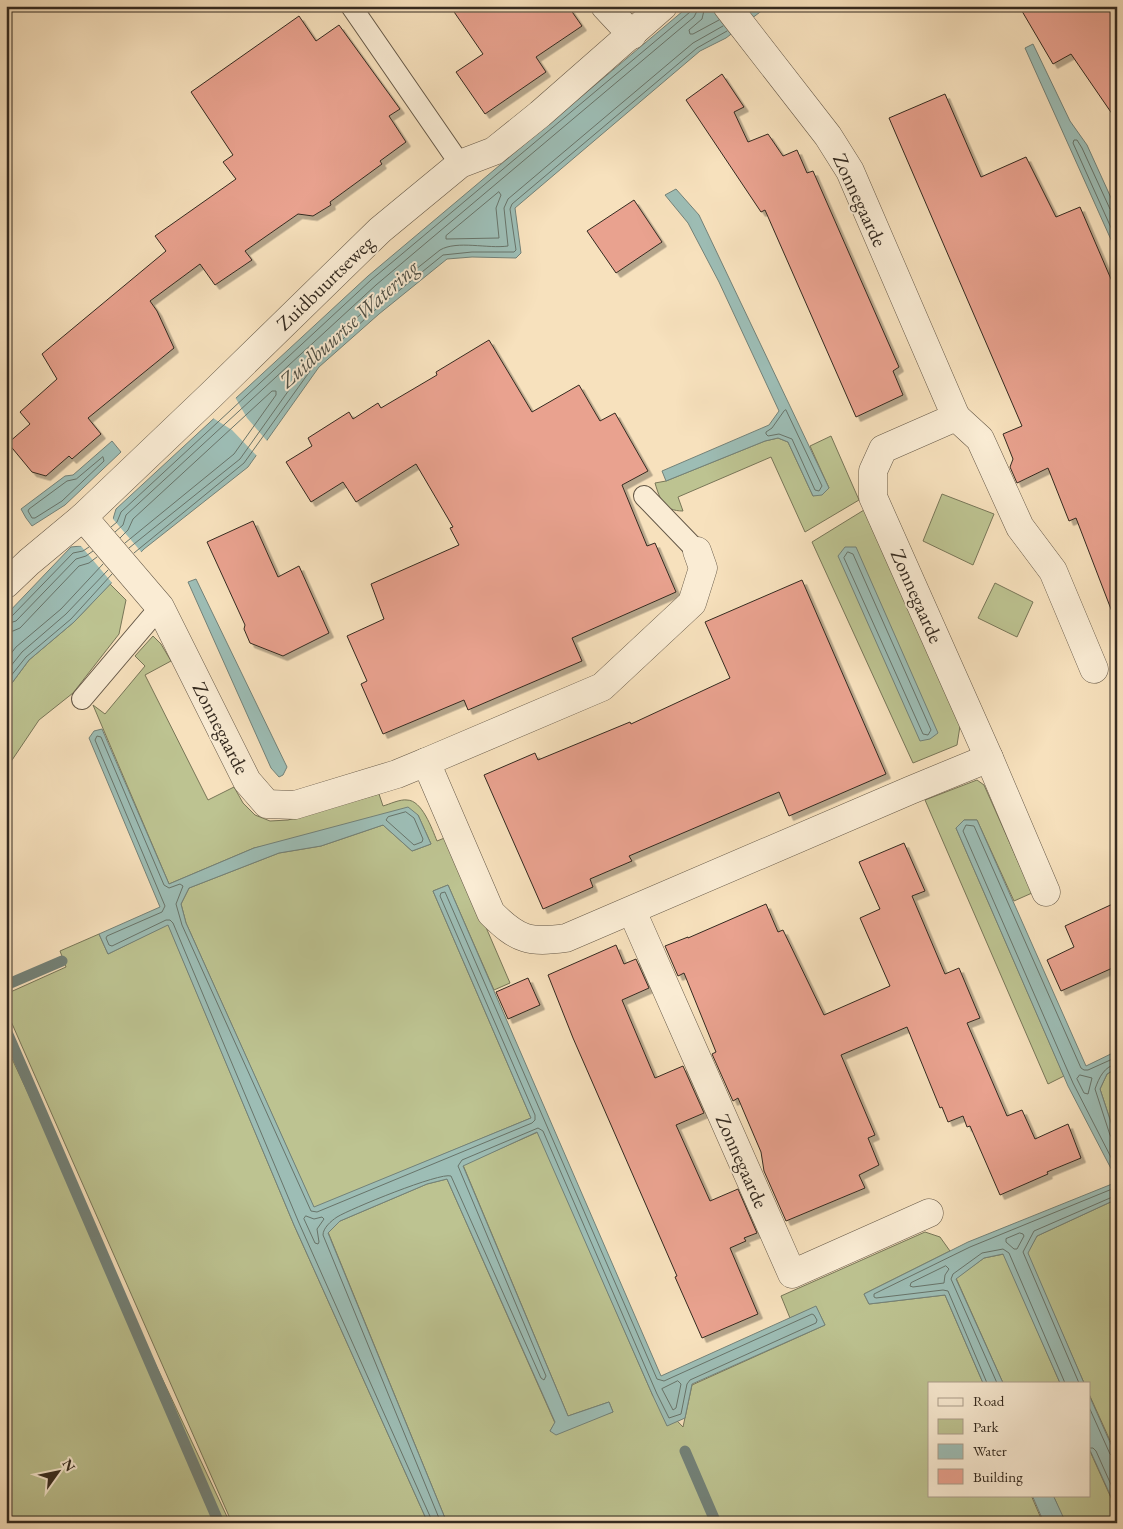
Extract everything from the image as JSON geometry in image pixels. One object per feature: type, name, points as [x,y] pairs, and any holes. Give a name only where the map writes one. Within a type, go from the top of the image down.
[{"type":"street","points":[[605,6],[632,35]]},
{"type":"street","name":"Zuidbuurtseweg","points":[[6,584],[29,562],[88,523],[218,388],[380,230],[460,164],[494,150],[540,114],[663,6]]},
{"type":"street","name":"Zonnegaarde","points":[[727,6],[828,136],[850,171],[956,417],[980,439],[1020,527],[1053,571],[1094,669]]},
{"type":"street","name":"Zonnegaarde","points":[[956,417],[883,449],[873,470],[873,497],[989,758],[1046,892]]},
{"type":"street","name":"Zonnegaarde","points":[[88,523],[160,607],[247,781],[267,804],[295,805],[396,774],[602,687],[692,603],[703,568],[696,551]]},
{"type":"street","points":[[426,762],[491,913],[505,927],[524,939],[546,941],[566,938],[632,911],[910,790],[989,758]]},
{"type":"street","name":"Zonnegaarde","points":[[632,911],[792,1274],[929,1213]]},
{"type":"lane","points":[[351,6],[460,164]]},
{"type":"lane","points":[[644,496],[696,551]]},
{"type":"lane","points":[[82,699],[160,607]]},
{"type":"green space","points":[[831,436],[859,500],[805,532],[771,457],[678,497],[683,511],[667,507],[659,495],[655,483],[666,481],[765,441],[778,438],[788,442],[813,496],[829,488],[810,446]]},
{"type":"green space","points":[[942,494],[994,514],[973,565],[923,541]]},
{"type":"green space","points":[[864,510],[960,726],[957,745],[913,763],[812,542]]},
{"type":"green space","points":[[995,583],[1033,602],[1017,637],[978,618]]},
{"type":"green space","points":[[110,584],[126,600],[119,634],[73,693],[39,720],[6,769],[6,691],[29,660],[74,622]]},
{"type":"green space","points":[[153,636],[161,644],[171,661],[145,675],[208,800],[234,787],[243,803],[255,815],[270,821],[288,820],[379,794],[383,806],[401,800],[412,801],[426,816],[437,841],[447,837],[510,983],[494,990],[448,885],[433,891],[531,1118],[314,1208],[186,923],[181,904],[189,888],[279,853],[321,846],[383,825],[412,851],[431,844],[418,815],[254,848],[169,884],[93,705],[105,714],[145,666],[135,656]]},
{"type":"green space","points":[[977,780],[984,785],[1032,893],[1014,901],[977,820],[964,820],[956,828],[1064,1076],[1048,1084],[925,800]]},
{"type":"green space","points":[[168,924],[294,1225],[428,1523],[232,1523],[6,1010],[6,994],[66,967],[60,951],[99,934],[108,954]]},
{"type":"green space","points":[[6,1046],[230,1523],[6,1523]]},
{"type":"green space","points":[[1117,1068],[1117,1141],[1100,1089],[1107,1074]]},
{"type":"green space","points":[[538,1132],[653,1396],[683,1427],[692,1385],[825,1325],[816,1307],[790,1318],[781,1296],[925,1232],[940,1237],[950,1251],[864,1294],[869,1304],[945,1295],[983,1382],[928,1382],[928,1496],[1031,1496],[1043,1523],[447,1523],[328,1232],[340,1221],[427,1184],[447,1179],[555,1423],[550,1431],[613,1412],[609,1402],[568,1416],[463,1165]]},
{"type":"green space","points":[[1117,1199],[1117,1456],[1090,1396],[1090,1382],[1084,1382],[1027,1253],[1037,1236]]},
{"type":"green space","points":[[1004,1254],[1060,1382],[1003,1382],[956,1278],[984,1258]]},
{"type":"green space","points":[[1090,1451],[1117,1511],[1117,1523],[1065,1523],[1053,1496],[1090,1496]]},
{"type":"water","name":"Zuidbuurtse Watering","points":[[689,6],[768,6],[726,38],[700,51],[515,208],[521,253],[516,258],[472,257],[447,259],[379,314],[319,367],[248,467],[144,549],[74,622],[29,660],[6,691],[6,615],[71,547],[81,546],[113,519],[116,509],[368,276]]},
{"type":"water","points":[[1033,44],[1070,121],[1087,145],[1117,211],[1117,253],[1025,48]]},
{"type":"water","points":[[676,189],[699,215],[829,488],[822,495],[813,496],[788,442],[778,438],[765,441],[666,481],[662,471],[769,425],[779,411],[719,282],[688,223],[665,195]]},
{"type":"water","points":[[112,441],[121,452],[65,505],[32,526],[21,509],[65,476],[73,475]]},
{"type":"water","points":[[845,547],[856,547],[938,733],[930,739],[920,741],[838,556]]},
{"type":"water","points":[[196,579],[287,767],[283,775],[279,777],[271,768],[188,582]]},
{"type":"water","points":[[102,729],[169,884],[254,848],[408,807],[418,815],[431,844],[412,851],[383,825],[321,846],[279,853],[189,888],[181,904],[186,923],[314,1207],[531,1118],[433,891],[448,885],[661,1376],[816,1306],[825,1325],[692,1384],[685,1418],[667,1426],[537,1132],[463,1166],[568,1416],[609,1402],[613,1412],[556,1435],[550,1431],[555,1422],[447,1179],[427,1184],[340,1221],[328,1233],[447,1523],[428,1523],[294,1225],[168,925],[108,954],[99,934],[160,907],[89,738],[94,731]]},
{"type":"water","points":[[964,820],[977,820],[1086,1066],[1117,1051],[1117,1068],[1107,1074],[1100,1089],[1117,1141],[1117,1180],[1068,1086],[956,828]]},
{"type":"water","points":[[1117,1182],[1117,1199],[1037,1236],[1028,1253],[1084,1382],[1060,1382],[1003,1254],[984,1258],[956,1279],[1003,1382],[983,1382],[945,1295],[869,1304],[864,1294],[968,1242]]},
{"type":"water","points":[[1090,1397],[1117,1458],[1117,1510],[1090,1450]]},
{"type":"water","points":[[1032,1496],[1053,1496],[1066,1523],[1044,1523]]},
{"type":"pier","points":[[235,397],[247,418],[268,442],[258,457],[232,430],[213,418]]},
{"type":"pier","points":[[112,514],[113,519],[143,554],[113,584],[81,546],[75,545],[80,544],[111,518]]},
{"type":"building","points":[[450,6],[568,6],[582,26],[536,57],[546,72],[485,114],[456,72],[483,54]]},
{"type":"building","points":[[1019,6],[1117,6],[1117,121],[1071,54],[1053,64]]},
{"type":"building","points":[[299,16],[316,41],[339,25],[400,109],[389,116],[406,142],[380,161],[382,164],[330,202],[331,205],[313,216],[298,214],[245,251],[252,260],[215,285],[200,264],[150,301],[157,311],[174,348],[88,418],[101,434],[72,459],[69,456],[46,476],[32,472],[8,443],[30,424],[20,412],[57,379],[42,354],[166,251],[155,236],[236,179],[223,162],[233,155],[191,92]]},
{"type":"building","points":[[722,74],[744,107],[734,112],[748,142],[768,134],[783,156],[797,150],[807,173],[813,171],[899,367],[893,371],[903,395],[856,417],[765,210],[761,212],[686,100]]},
{"type":"building","points":[[945,94],[981,177],[1026,157],[1056,217],[1080,207],[1117,293],[1117,617],[1114,617],[1076,518],[1069,521],[1048,468],[1017,483],[1010,467],[1013,459],[1003,434],[1022,426],[889,118]]},
{"type":"building","points":[[634,200],[662,242],[616,273],[587,231]]},
{"type":"building","points":[[489,340],[532,412],[579,385],[600,421],[615,413],[648,471],[622,485],[647,546],[655,543],[676,592],[572,638],[582,661],[468,710],[464,700],[383,734],[361,684],[367,681],[347,636],[384,619],[371,584],[459,545],[450,528],[453,527],[416,464],[356,502],[343,482],[311,502],[286,462],[312,446],[308,438],[349,412],[353,419],[378,403],[381,408],[437,375],[436,372]]},
{"type":"building","points":[[253,521],[278,577],[299,566],[329,633],[283,656],[250,643],[244,629],[245,625],[207,542]]},
{"type":"building","points":[[802,580],[886,774],[789,816],[779,792],[629,856],[632,861],[590,879],[593,887],[543,909],[484,775],[535,753],[538,760],[630,722],[631,724],[730,678],[705,622]]},
{"type":"building","points":[[904,843],[925,891],[912,896],[945,974],[959,968],[980,1018],[967,1023],[1007,1116],[1022,1110],[1035,1139],[1068,1124],[1081,1158],[1000,1195],[970,1126],[967,1127],[963,1116],[948,1122],[942,1107],[940,1108],[907,1027],[841,1055],[875,1135],[868,1138],[879,1165],[859,1175],[865,1188],[786,1221],[764,1171],[761,1152],[738,1098],[733,1101],[712,1054],[716,1052],[684,973],[678,976],[665,946],[766,904],[778,932],[783,930],[824,1015],[890,986],[860,918],[880,909],[859,862]]},
{"type":"building","points":[[1117,902],[1117,966],[1061,991],[1047,960],[1074,947],[1065,926]]},
{"type":"building","points":[[616,945],[624,964],[636,959],[649,988],[622,1000],[655,1078],[683,1066],[704,1113],[676,1125],[710,1201],[738,1189],[757,1233],[744,1238],[746,1241],[730,1248],[758,1314],[702,1338],[675,1277],[677,1276],[573,1038],[548,975]]},
{"type":"building","points":[[528,978],[540,1005],[508,1019],[496,992]]},
{"type":"waterway","points":[[6,985],[62,961]]},
{"type":"waterway","points":[[6,1030],[219,1523]]},
{"type":"waterway","points":[[685,1451],[716,1523]]}]
